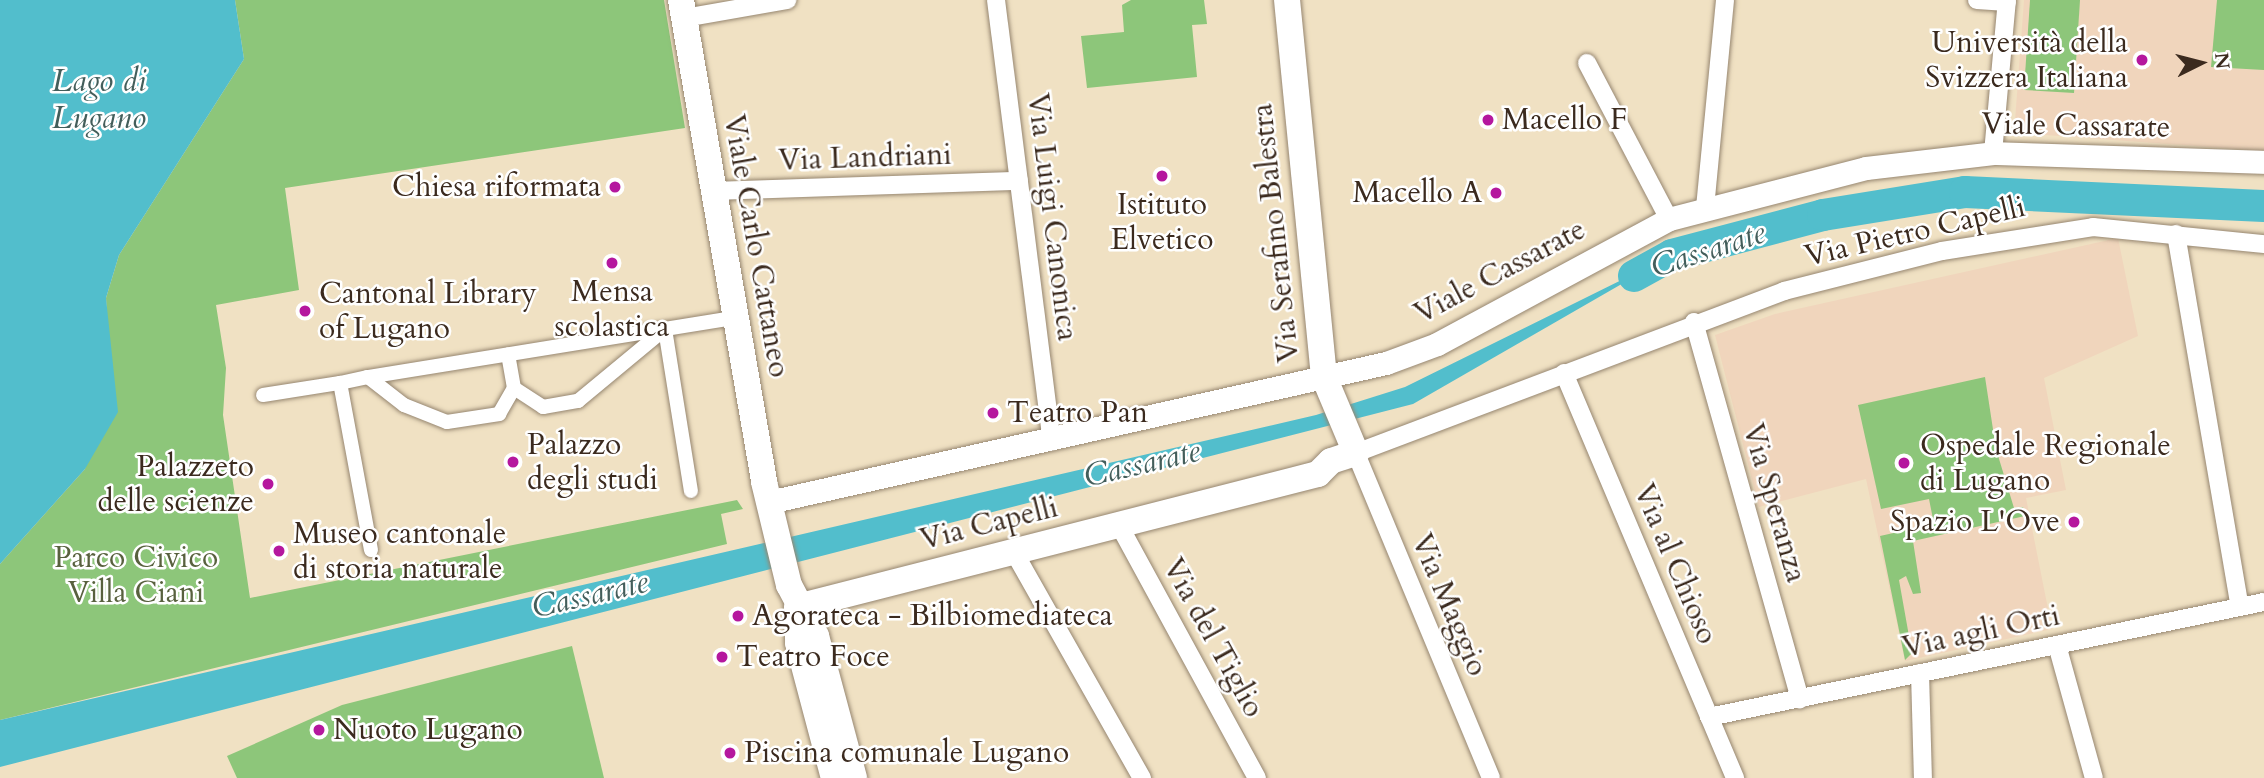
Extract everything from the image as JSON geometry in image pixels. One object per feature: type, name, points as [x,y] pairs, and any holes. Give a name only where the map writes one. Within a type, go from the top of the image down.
[{"type":"main road","name":"Via Serafino Balestra","points":[[1287,0],[1328,386],[1352,444]]},
{"type":"main road","name":"Viale Carlo Cattaneo","points":[[683,9],[733,318],[769,502],[797,607]]},
{"type":"main road","name":"Via Capelli","points":[[797,607],[1318,474],[1352,444]]},
{"type":"main road","points":[[797,607],[798,643],[834,778]]},
{"type":"main road","points":[[797,607],[816,636],[854,778]]},
{"type":"street","points":[[683,9],[787,0]]},
{"type":"street","name":"Via Luigi Canonica","points":[[996,0],[1052,440]]},
{"type":"street","points":[[1705,208],[1726,0]]},
{"type":"street","points":[[1977,0],[2007,1],[1993,153]]},
{"type":"street","points":[[1587,63],[1669,219]]},
{"type":"street","name":"Viale Cassarate","points":[[769,502],[1052,440],[1328,386],[1437,344],[1669,219],[1866,168],[1993,153],[2264,162]]},
{"type":"street","name":"Via Landriani","points":[[714,191],[1018,181]]},
{"type":"street","name":"Via Pietro Capelli","points":[[1352,444],[1564,373],[1694,322],[1864,269],[2093,227],[2264,244]]},
{"type":"street","points":[[2176,234],[2240,607]]},
{"type":"street","points":[[263,395],[733,318]]},
{"type":"street","name":"Via Speranza","points":[[1694,322],[1800,699]]},
{"type":"street","points":[[514,388],[543,407],[578,401],[665,329]]},
{"type":"street","points":[[665,329],[691,491]]},
{"type":"street","points":[[368,377],[404,405],[447,422],[499,414],[514,388],[508,355]]},
{"type":"street","name":"Via al Chioso","points":[[1564,373],[1735,778]]},
{"type":"street","points":[[340,383],[370,550]]},
{"type":"street","name":"Via Maggio","points":[[1352,444],[1491,778]]},
{"type":"street","name":"Via del Tiglio","points":[[1119,526],[1257,778]]},
{"type":"street","points":[[1014,552],[1142,778]]},
{"type":"street","name":"Via agli Orti","points":[[1709,717],[2264,602]]},
{"type":"street","points":[[2057,645],[2094,778]]},
{"type":"street","points":[[1920,673],[1923,778]]},
{"type":"shaded area","name":"Università della Svizzera Italiana","points":[[2024,0],[2264,0],[2264,151],[2020,133],[2015,121]]},
{"type":"shaded area","name":"Ospedale Regionale di Lugano","points":[[2118,238],[2138,336],[2044,378],[2066,490],[2026,498],[2052,629],[1905,661],[1866,479],[1759,507],[1715,335],[1775,314]]},
{"type":"green space","name":"Parco Civico Villa Ciani","points":[[235,0],[664,0],[685,128],[285,188],[299,290],[216,305],[226,368],[223,415],[250,598],[737,500],[743,509],[721,514],[727,544],[0,720],[0,564],[85,469],[109,350],[106,298],[119,255],[244,59]]},
{"type":"green space","points":[[1131,0],[1204,0],[1207,24],[1192,25],[1197,77],[1087,88],[1081,36],[1124,32],[1122,5]]},
{"type":"green space","points":[[2030,0],[2080,0],[2074,93],[2024,90]]},
{"type":"green space","points":[[2217,0],[2264,0],[2264,70],[2211,67]]},
{"type":"green space","points":[[1985,377],[1996,449],[2014,508],[2023,507],[2025,516],[1913,541],[1921,593],[1913,594],[1906,576],[1899,580],[1912,653],[1905,660],[1880,536],[1934,524],[1929,499],[1881,509],[1858,405]]},
{"type":"green space","points":[[572,646],[604,778],[237,778],[227,756],[342,705]]},
{"type":"water","name":"Lago di Lugano","points":[[0,0],[235,0],[244,59],[119,255],[106,298],[118,412],[85,469],[0,564]]},
{"type":"water","points":[[1672,255],[1413,404],[0,767],[0,720],[1316,415],[1405,387]]},
{"type":"waterway","name":"Cassarate","points":[[1634,276],[1672,255],[1823,215],[1965,192],[2264,206]]},
{"type":"place","name":"Università della Svizzera Italiana","points":[[2142,60]]},
{"type":"place","name":"Macello F","points":[[1488,120]]},
{"type":"place","name":"Istituto Elvetico","points":[[1162,176]]},
{"type":"place","name":"Chiesa riformata","points":[[615,187]]},
{"type":"place","name":"Macello A","points":[[1496,193]]},
{"type":"place","name":"Mensa scolastica","points":[[612,263]]},
{"type":"place","name":"Cantonal Library of Lugano","points":[[305,311]]},
{"type":"place","name":"Teatro Pan","points":[[993,413]]},
{"type":"place","name":"Palazzo degli studi","points":[[513,462]]},
{"type":"place","name":"Ospedale Regionale di Lugano","points":[[1904,463]]},
{"type":"place","name":"Palazzeto delle scienze","points":[[268,484]]},
{"type":"place","name":"Spazio L'Ove","points":[[2074,522]]},
{"type":"place","name":"Museo cantonale di storia naturale","points":[[279,551]]},
{"type":"place","name":"Agorateca - Bilbiomediateca","points":[[738,616]]},
{"type":"place","name":"Teatro Foce","points":[[722,657]]},
{"type":"place","name":"Nuoto Lugano","points":[[319,730]]},
{"type":"place","name":"Piscina comunale Lugano","points":[[730,753]]}]
